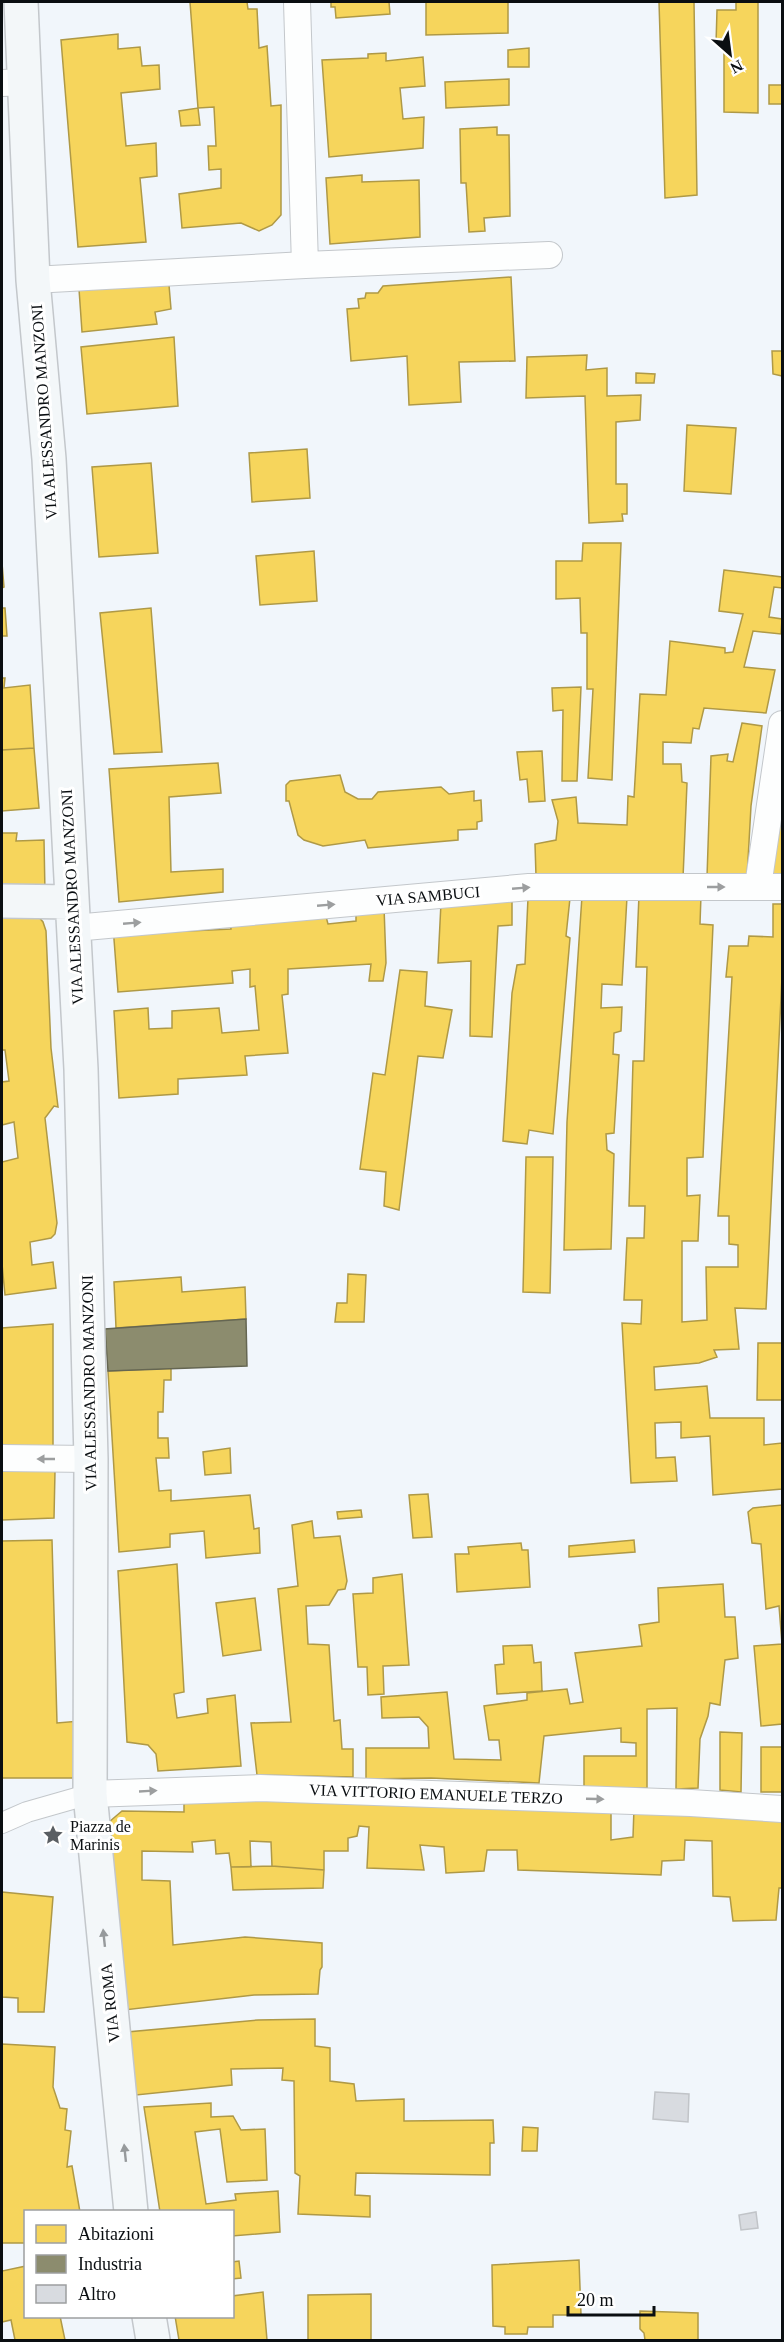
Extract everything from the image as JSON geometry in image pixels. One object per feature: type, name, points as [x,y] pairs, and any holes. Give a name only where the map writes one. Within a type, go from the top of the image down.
[{"type":"main road","name":"VIA ALESSANDRO MANZONI","points":[[21,2],[13,83],[50,471],[81,1069],[91,1459],[90,1794]]},
{"type":"main road","points":[[2,902],[73,915]]},
{"type":"main road","name":"VIA ROMA","points":[[90,1794],[131,2210]]},
{"type":"main road","points":[[149,2318],[153,2340]]},
{"type":"street","points":[[297,2],[305,265]]},
{"type":"street","points":[[33,280],[305,265],[549,255]]},
{"type":"street","points":[[770,887],[783,724]]},
{"type":"street","name":"VIA SAMBUCI","points":[[73,915],[529,887],[770,887]]},
{"type":"street","points":[[2,1458],[91,1459]]},
{"type":"street","name":"VIA VITTORIO EMANUELE TERZO","points":[[90,1794],[260,1788],[690,1803],[783,1809]]},
{"type":"street","points":[[2,1823],[27,1812],[90,1794]]},
{"type":"building: Abitazioni","points":[[190,2],[247,2],[248,9],[257,9],[259,48],[267,46],[271,106],[281,105],[281,215],[272,225],[259,231],[241,223],[182,228],[179,194],[221,188],[221,169],[209,170],[208,146],[216,146],[214,107],[198,108]]},
{"type":"building: Abitazioni","points":[[331,2],[389,2],[390,14],[336,18],[335,7],[331,7]]},
{"type":"building: Abitazioni","points":[[426,2],[508,2],[508,33],[426,35]]},
{"type":"building: Abitazioni","points":[[659,2],[694,2],[697,195],[665,198]]},
{"type":"building: Abitazioni","points":[[736,2],[758,2],[758,113],[724,112],[724,45],[716,44],[717,10],[736,10]]},
{"type":"building: Abitazioni","points":[[118,34],[118,49],[140,47],[142,66],[159,65],[160,89],[121,93],[126,146],[156,143],[157,176],[140,178],[146,242],[78,247],[61,40]]},
{"type":"building: Abitazioni","points":[[529,48],[529,67],[508,67],[508,50]]},
{"type":"building: Abitazioni","points":[[386,53],[386,61],[423,57],[425,86],[400,88],[403,119],[424,117],[423,148],[329,157],[322,60],[368,58],[368,54]]},
{"type":"building: Abitazioni","points":[[509,79],[509,105],[446,108],[445,82]]},
{"type":"building: Abitazioni","points":[[769,85],[782,85],[782,104],[769,104]]},
{"type":"building: Abitazioni","points":[[198,108],[200,125],[181,126],[179,111]]},
{"type":"building: Abitazioni","points":[[497,127],[497,135],[509,135],[510,216],[484,218],[485,231],[469,232],[466,183],[461,183],[460,129]]},
{"type":"building: Abitazioni","points":[[362,175],[362,182],[419,180],[420,237],[330,244],[326,178]]},
{"type":"building: Abitazioni","points":[[511,277],[515,361],[459,362],[461,402],[409,405],[407,356],[351,361],[347,309],[359,308],[358,299],[365,298],[366,293],[378,293],[383,286]]},
{"type":"building: Abitazioni","points":[[169,285],[171,309],[155,312],[157,324],[82,332],[79,289]]},
{"type":"building: Abitazioni","points":[[174,337],[178,406],[87,414],[81,347]]},
{"type":"building: Abitazioni","points":[[772,351],[782,351],[782,376],[773,374]]},
{"type":"building: Abitazioni","points":[[587,355],[586,370],[607,368],[607,396],[641,395],[640,420],[616,422],[616,484],[627,484],[627,514],[622,514],[623,521],[589,523],[585,396],[526,398],[527,357]]},
{"type":"building: Abitazioni","points":[[636,373],[655,374],[654,383],[636,383]]},
{"type":"building: Abitazioni","points":[[687,425],[736,428],[731,494],[684,491]]},
{"type":"building: Abitazioni","points":[[307,449],[310,498],[252,502],[249,453]]},
{"type":"building: Abitazioni","points":[[151,463],[158,553],[99,557],[92,467]]},
{"type":"building: Abitazioni","points":[[583,543],[621,543],[612,780],[588,778],[593,689],[587,689],[587,633],[581,633],[580,598],[556,599],[556,561],[582,561]]},
{"type":"building: Abitazioni","points":[[314,551],[317,601],[260,605],[256,556]]},
{"type":"building: Abitazioni","points":[[2,563],[4,587],[2,588]]},
{"type":"building: Abitazioni","points":[[724,570],[782,577],[782,588],[774,587],[769,617],[782,619],[781,634],[753,631],[744,667],[775,670],[766,713],[704,708],[699,729],[693,728],[691,743],[663,742],[663,764],[681,764],[682,782],[687,783],[683,878],[536,876],[535,844],[556,840],[558,821],[552,800],[576,797],[578,823],[627,825],[628,796],[634,797],[640,694],[666,695],[670,641],[725,648],[725,653],[733,652],[743,614],[719,611]]},
{"type":"building: Abitazioni","points":[[2,608],[5,608],[7,636],[2,636]]},
{"type":"building: Abitazioni","points":[[151,608],[162,752],[114,754],[100,613]]},
{"type":"building: Abitazioni","points":[[2,678],[5,678],[4,688],[30,685],[34,748],[2,750]]},
{"type":"building: Abitazioni","points":[[581,687],[577,781],[562,781],[563,710],[553,711],[552,688]]},
{"type":"building: Abitazioni","points":[[742,723],[762,726],[751,806],[747,878],[707,877],[711,756],[728,754],[727,761],[733,762]]},
{"type":"building: Abitazioni","points":[[34,748],[39,808],[2,811],[2,750]]},
{"type":"building: Abitazioni","points":[[542,751],[545,801],[529,802],[527,779],[520,780],[517,752]]},
{"type":"building: Abitazioni","points":[[218,763],[221,793],[169,797],[171,872],[223,869],[223,892],[119,902],[109,769]]},
{"type":"building: Abitazioni","points":[[340,775],[345,792],[358,799],[372,799],[378,792],[441,787],[449,794],[474,791],[474,801],[481,800],[482,821],[477,822],[477,829],[458,830],[458,840],[368,848],[365,840],[323,846],[304,840],[298,835],[289,801],[286,801],[286,785],[290,781]]},
{"type":"building: Abitazioni","points":[[782,783],[782,878],[768,877]]},
{"type":"building: Abitazioni","points":[[2,833],[17,833],[16,841],[44,840],[45,893],[2,891]]},
{"type":"building: Abitazioni","points":[[639,895],[701,895],[700,924],[713,925],[703,1157],[687,1158],[687,1196],[700,1195],[698,1241],[682,1241],[682,1322],[707,1320],[706,1267],[738,1267],[738,1245],[729,1244],[729,1216],[718,1216],[732,977],[726,977],[729,946],[748,946],[749,936],[773,937],[773,904],[782,904],[782,977],[766,1309],[735,1308],[739,1349],[714,1350],[717,1357],[699,1363],[654,1367],[655,1390],[707,1386],[710,1418],[764,1418],[764,1445],[782,1443],[782,1489],[713,1495],[710,1436],[681,1438],[681,1422],[655,1423],[656,1458],[675,1457],[677,1481],[631,1483],[622,1323],[641,1324],[642,1300],[624,1300],[627,1238],[644,1238],[645,1206],[629,1206],[633,1061],[644,1061],[647,967],[636,967]]},
{"type":"building: Abitazioni","points":[[582,896],[627,897],[622,985],[602,984],[601,1008],[622,1007],[621,1031],[614,1033],[613,1054],[619,1055],[614,1133],[606,1134],[607,1150],[614,1154],[611,1249],[564,1250],[567,1122]]},
{"type":"building: Abitazioni","points":[[512,898],[512,925],[498,926],[492,1037],[470,1036],[471,961],[438,963],[441,903]]},
{"type":"building: Abitazioni","points":[[528,898],[570,898],[566,936],[570,938],[553,1134],[529,1130],[527,1144],[503,1141],[512,993],[517,965],[525,964]]},
{"type":"building: Abitazioni","points":[[384,907],[386,963],[383,981],[369,981],[371,964],[288,969],[288,994],[282,995],[288,1053],[245,1056],[247,1075],[178,1079],[178,1094],[119,1098],[114,1011],[148,1008],[149,1029],[172,1028],[172,1011],[219,1008],[222,1033],[259,1030],[255,986],[250,987],[250,969],[232,971],[233,983],[118,992],[113,926],[166,932],[231,929],[230,916],[324,909],[328,924],[356,921],[356,910]]},
{"type":"building: Abitazioni","points":[[2,914],[37,915],[46,931],[51,1048],[58,1107],[54,1106],[45,1118],[57,1223],[55,1234],[51,1238],[30,1242],[32,1265],[53,1262],[56,1288],[5,1295],[2,1264],[2,1162],[18,1158],[14,1122],[2,1125],[2,1082],[9,1081],[5,1050],[2,1050]]},
{"type":"building: Abitazioni","points":[[400,970],[427,972],[425,1006],[452,1010],[443,1058],[418,1056],[399,1210],[384,1206],[386,1172],[360,1169],[373,1073],[385,1075]]},
{"type":"building: Abitazioni","points":[[526,1157],[553,1157],[550,1293],[523,1292]]},
{"type":"building: Abitazioni","points":[[348,1274],[366,1275],[364,1322],[335,1322],[337,1303],[347,1303]]},
{"type":"building: Abitazioni","points":[[181,1277],[182,1292],[245,1287],[246,1319],[116,1328],[114,1282]]},
{"type":"building: Abitazioni","points":[[53,1324],[53,1446],[2,1446],[2,1328]]},
{"type":"building: Abitazioni","points":[[758,1343],[782,1343],[782,1400],[757,1400]]},
{"type":"building: Abitazioni","points":[[171,1368],[171,1380],[164,1380],[163,1412],[158,1412],[158,1438],[168,1438],[169,1458],[156,1458],[159,1491],[171,1490],[171,1501],[250,1495],[254,1529],[259,1528],[260,1553],[206,1558],[204,1531],[170,1534],[170,1547],[119,1552],[108,1371]]},
{"type":"building: Abitazioni","points":[[230,1448],[231,1473],[205,1475],[203,1452]]},
{"type":"building: Abitazioni","points":[[2,1471],[55,1471],[54,1518],[2,1520]]},
{"type":"building: Abitazioni","points":[[428,1494],[432,1537],[413,1538],[409,1495]]},
{"type":"building: Abitazioni","points":[[782,1505],[782,1644],[779,1606],[766,1609],[761,1544],[752,1543],[748,1512],[753,1508]]},
{"type":"building: Abitazioni","points":[[361,1510],[362,1517],[338,1519],[337,1512]]},
{"type":"building: Abitazioni","points":[[312,1521],[314,1538],[340,1536],[347,1581],[345,1589],[338,1590],[329,1605],[306,1606],[308,1644],[329,1645],[334,1721],[340,1720],[342,1749],[353,1749],[353,1777],[257,1775],[251,1723],[291,1722],[278,1589],[298,1586],[292,1525]]},
{"type":"building: Abitazioni","points":[[52,1540],[57,1723],[80,1721],[81,1778],[2,1778],[2,1541]]},
{"type":"building: Abitazioni","points":[[634,1540],[635,1552],[569,1557],[569,1546]]},
{"type":"building: Abitazioni","points":[[521,1543],[522,1550],[528,1550],[530,1587],[457,1592],[455,1554],[469,1554],[468,1547]]},
{"type":"building: Abitazioni","points":[[177,1564],[184,1692],[174,1694],[177,1718],[208,1713],[207,1699],[235,1695],[241,1766],[158,1771],[156,1754],[148,1745],[127,1742],[118,1571]]},
{"type":"building: Abitazioni","points":[[402,1574],[409,1665],[383,1666],[384,1694],[368,1695],[367,1667],[358,1667],[353,1594],[373,1593],[373,1578]]},
{"type":"building: Abitazioni","points":[[723,1584],[725,1617],[735,1617],[738,1658],[725,1660],[720,1705],[710,1703],[700,1739],[698,1788],[676,1789],[677,1708],[647,1709],[647,1788],[584,1788],[584,1756],[636,1756],[636,1743],[621,1742],[621,1728],[544,1736],[539,1783],[431,1778],[366,1779],[366,1748],[429,1748],[428,1727],[419,1717],[382,1718],[381,1697],[447,1692],[454,1759],[501,1760],[499,1740],[489,1740],[484,1706],[527,1700],[527,1693],[567,1689],[570,1704],[583,1702],[575,1653],[642,1646],[639,1625],[659,1622],[658,1588]]},
{"type":"building: Abitazioni","points":[[255,1598],[261,1650],[223,1656],[216,1603]]},
{"type":"building: Abitazioni","points":[[782,1644],[782,1724],[761,1726],[754,1646]]},
{"type":"building: Abitazioni","points":[[532,1645],[534,1663],[541,1662],[542,1691],[497,1694],[495,1665],[504,1664],[503,1646]]},
{"type":"building: Abitazioni","points":[[720,1732],[742,1733],[741,1792],[720,1790]]},
{"type":"building: Abitazioni","points":[[761,1747],[782,1747],[782,1792],[761,1792]]},
{"type":"building: Abitazioni","points":[[184,1795],[611,1805],[611,1840],[633,1837],[634,1808],[782,1818],[782,1888],[779,1888],[776,1920],[733,1921],[730,1897],[713,1896],[712,1841],[685,1840],[684,1860],[662,1861],[661,1875],[518,1870],[517,1850],[487,1850],[484,1871],[446,1873],[444,1847],[420,1845],[424,1870],[367,1868],[369,1827],[359,1826],[357,1836],[348,1838],[348,1851],[324,1851],[324,1870],[272,1866],[271,1842],[250,1841],[251,1867],[231,1867],[229,1853],[216,1854],[215,1840],[192,1842],[193,1852],[142,1851],[142,1880],[170,1881],[173,1945],[245,1937],[322,1943],[322,1967],[318,1994],[254,1995],[124,2010],[109,1822],[122,1811],[184,1812]]},
{"type":"building: Abitazioni","points":[[272,1866],[324,1870],[323,1888],[233,1890],[231,1867]]},
{"type":"building: Abitazioni","points":[[2,1892],[53,1897],[44,2012],[18,2012],[18,1998],[2,1997]]},
{"type":"building: Abitazioni","points":[[315,2019],[315,2046],[330,2048],[330,2081],[354,2084],[356,2101],[404,2099],[404,2121],[493,2120],[494,2143],[490,2143],[490,2175],[356,2173],[355,2195],[370,2196],[370,2217],[298,2214],[300,2176],[295,2173],[294,2081],[282,2080],[283,2068],[231,2069],[232,2085],[136,2095],[127,2032],[258,2020]]},
{"type":"building: Abitazioni","points":[[2,2044],[55,2047],[53,2087],[60,2108],[67,2109],[65,2130],[71,2131],[67,2167],[72,2166],[80,2210],[24,2210],[24,2243],[2,2243]]},
{"type":"building: Abitazioni","points":[[211,2103],[211,2117],[233,2116],[241,2130],[265,2129],[267,2180],[227,2182],[220,2129],[195,2132],[206,2204],[236,2200],[235,2194],[278,2191],[280,2232],[234,2236],[234,2210],[160,2210],[144,2107]]},
{"type":"building: Abitazioni","points":[[523,2127],[538,2128],[537,2151],[522,2151]]},
{"type":"building: Abitazioni","points":[[579,2260],[581,2315],[553,2315],[553,2327],[528,2327],[527,2334],[505,2334],[505,2327],[493,2326],[492,2265]]},
{"type":"building: Abitazioni","points":[[239,2261],[241,2278],[234,2279],[234,2262]]},
{"type":"building: Abitazioni","points":[[24,2266],[24,2318],[60,2318],[65,2340],[15,2340],[11,2320],[2,2322],[2,2271]]},
{"type":"building: Abitazioni","points":[[263,2292],[267,2340],[179,2340],[175,2318],[234,2318],[234,2296]]},
{"type":"building: Abitazioni","points":[[371,2294],[371,2340],[308,2340],[308,2295]]},
{"type":"building: Abitazioni","points":[[640,2311],[698,2313],[698,2340],[645,2340],[644,2333],[640,2329]]},
{"type":"building: Industria","points":[[246,1319],[247,1366],[108,1371],[105,1329]]},
{"type":"building: Altro","points":[[655,2092],[689,2094],[688,2122],[653,2119]]},
{"type":"building: Altro","points":[[756,2212],[758,2228],[741,2230],[739,2215]]},
{"type":"place","name":"Piazza de Marinis","points":[[53,1835]]}]
